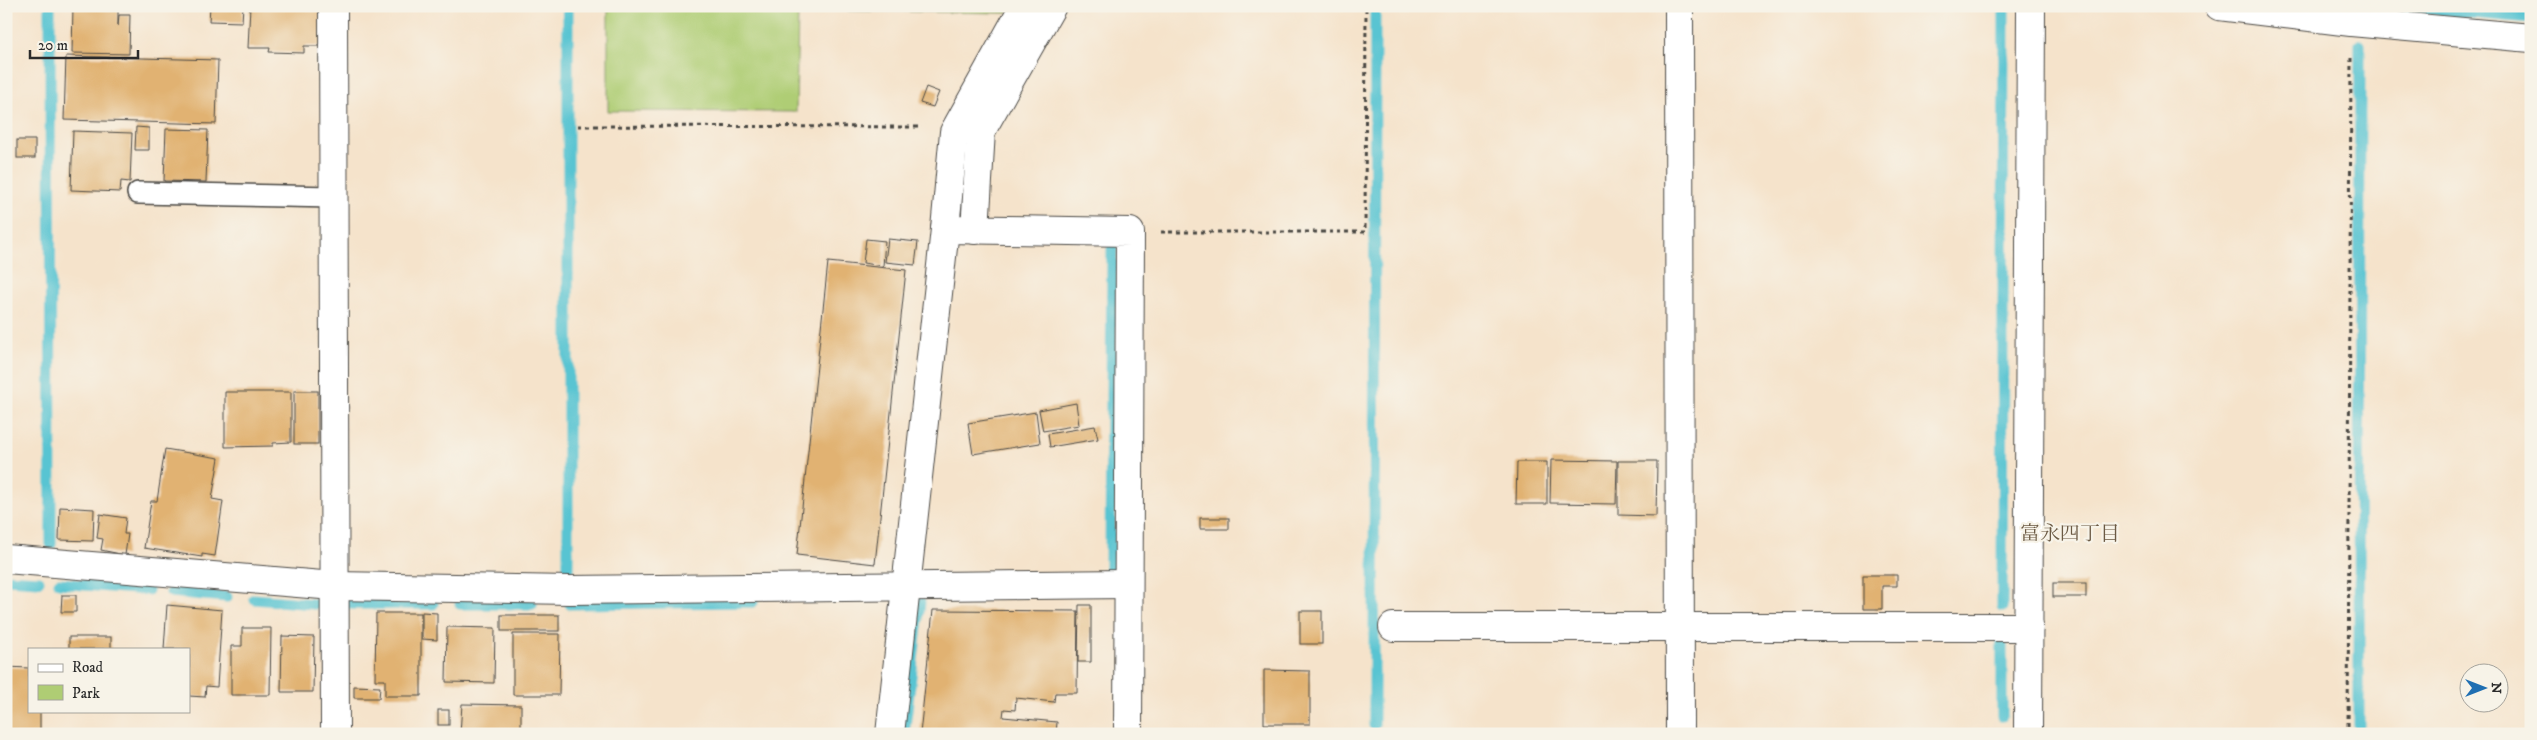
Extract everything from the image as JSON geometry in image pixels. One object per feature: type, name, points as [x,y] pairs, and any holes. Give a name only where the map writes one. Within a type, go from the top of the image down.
[{"type":"street","points":[[333,6],[335,734]]},
{"type":"street","points":[[975,230],[968,129],[1024,6]]},
{"type":"street","points":[[890,734],[954,132],[968,129],[1052,6]]},
{"type":"street","points":[[1679,6],[1680,734]]},
{"type":"street","points":[[2028,734],[2031,6]]},
{"type":"street","points":[[2219,6],[2351,22],[2531,38]]},
{"type":"street","points":[[945,229],[1130,232],[1128,734]]},
{"type":"street","points":[[6,559],[334,586],[569,590],[1128,584]]},
{"type":"street","points":[[1393,627],[2029,627]]},
{"type":"lane","points":[[138,194],[333,197]]},
{"type":"path","points":[[1130,232],[1365,232],[1366,6]]},
{"type":"path","points":[[2348,734],[2351,22]]},
{"type":"path","points":[[578,126],[968,129]]},
{"type":"green space","points":[[608,6],[1011,6],[1008,13],[798,10],[796,112],[608,111]]},
{"type":"building","points":[[210,6],[243,6],[242,22],[209,21]]},
{"type":"building","points":[[250,6],[320,6],[322,46],[304,46],[304,53],[269,52],[270,48],[248,48]]},
{"type":"building","points":[[73,7],[118,8],[118,26],[119,15],[130,15],[129,54],[72,53]]},
{"type":"building","points":[[66,56],[218,60],[216,124],[64,120]]},
{"type":"building","points":[[926,87],[939,92],[933,107],[920,103]]},
{"type":"building","points":[[136,127],[149,128],[149,150],[135,150]]},
{"type":"building","points":[[166,129],[208,130],[206,182],[164,181]]},
{"type":"building","points":[[73,131],[132,133],[130,182],[121,181],[120,192],[71,190]]},
{"type":"building","points":[[17,140],[35,140],[35,158],[17,158]]},
{"type":"building","points":[[866,239],[885,241],[883,266],[863,263]]},
{"type":"building","points":[[888,239],[918,242],[915,265],[885,262]]},
{"type":"building","points":[[828,262],[906,270],[875,564],[797,555]]},
{"type":"building","points":[[294,391],[318,391],[318,444],[294,444]]},
{"type":"building","points":[[225,392],[291,392],[291,442],[273,443],[273,446],[225,447]]},
{"type":"building","points":[[1076,403],[1079,425],[1043,431],[1039,410]]},
{"type":"building","points":[[1036,412],[1040,443],[973,454],[968,423]]},
{"type":"building","points":[[1095,426],[1098,439],[1050,447],[1048,434]]},
{"type":"building","points":[[165,449],[219,458],[212,499],[223,501],[215,556],[202,554],[202,557],[144,548],[151,501],[157,501]]},
{"type":"building","points":[[1551,460],[1617,461],[1616,504],[1550,503]]},
{"type":"building","points":[[1618,461],[1657,461],[1656,516],[1618,515]]},
{"type":"building","points":[[1517,462],[1547,462],[1547,504],[1516,504]]},
{"type":"building","points":[[60,507],[94,509],[93,541],[59,540]]},
{"type":"building","points":[[100,514],[126,518],[124,534],[128,534],[125,555],[101,550],[103,539],[97,538]]},
{"type":"building","points":[[1200,518],[1229,518],[1229,529],[1200,529]]},
{"type":"building","points":[[1863,575],[1897,575],[1897,586],[1882,586],[1882,609],[1863,609]]},
{"type":"building","points":[[2053,583],[2086,583],[2086,597],[2053,597]]},
{"type":"building","points":[[62,595],[76,595],[76,612],[61,612]]},
{"type":"building","points":[[167,605],[222,610],[217,687],[206,686],[205,697],[190,696],[190,648],[164,648]]},
{"type":"building","points":[[1079,605],[1091,605],[1091,662],[1078,662]]},
{"type":"building","points":[[933,610],[1078,611],[1077,693],[1055,693],[1054,702],[1016,698],[1015,710],[1004,709],[1003,717],[1057,722],[1056,734],[920,734]]},
{"type":"building","points":[[1300,611],[1322,611],[1322,644],[1300,644]]},
{"type":"building","points":[[422,612],[437,613],[437,640],[422,639]]},
{"type":"building","points":[[376,613],[421,613],[421,696],[385,696],[385,680],[375,680]]},
{"type":"building","points":[[501,615],[559,615],[559,631],[501,631]]},
{"type":"building","points":[[447,627],[495,628],[494,683],[446,682]]},
{"type":"building","points":[[242,628],[271,628],[270,695],[231,695],[231,646],[242,646]]},
{"type":"building","points":[[513,634],[560,634],[559,695],[513,695]]},
{"type":"building","points":[[282,636],[314,637],[313,692],[281,692]]},
{"type":"building","points":[[69,637],[111,637],[111,648],[69,648]]},
{"type":"building","points":[[6,667],[28,668],[28,712],[40,712],[40,734],[6,734]]},
{"type":"building","points":[[1264,670],[1310,671],[1310,724],[1264,724]]},
{"type":"building","points":[[354,686],[380,687],[379,698],[354,698]]},
{"type":"building","points":[[462,704],[521,705],[521,734],[460,734]]},
{"type":"building","points":[[438,710],[449,710],[449,725],[438,725]]},
{"type":"waterway","points":[[50,6],[51,544]]},
{"type":"waterway","points":[[568,6],[568,569]]},
{"type":"waterway","points":[[1374,725],[1375,6]]},
{"type":"waterway","points":[[2002,607],[2004,6]]},
{"type":"waterway","points":[[2389,6],[2531,18]]},
{"type":"waterway","points":[[2359,727],[2360,44]]},
{"type":"waterway","points":[[1110,568],[1112,249]]},
{"type":"waterway","points":[[6,579],[39,581]]},
{"type":"waterway","points":[[59,583],[148,590]]},
{"type":"waterway","points":[[171,592],[227,597]]},
{"type":"waterway","points":[[254,599],[314,604]]},
{"type":"waterway","points":[[570,604],[753,602]]},
{"type":"waterway","points":[[904,734],[920,602]]},
{"type":"waterway","points":[[350,604],[433,604]]},
{"type":"waterway","points":[[460,604],[532,604]]},
{"type":"waterway","points":[[2002,638],[2002,716]]},
{"type":"district","name":"富永四丁目","points":[[2070,533]]}]
